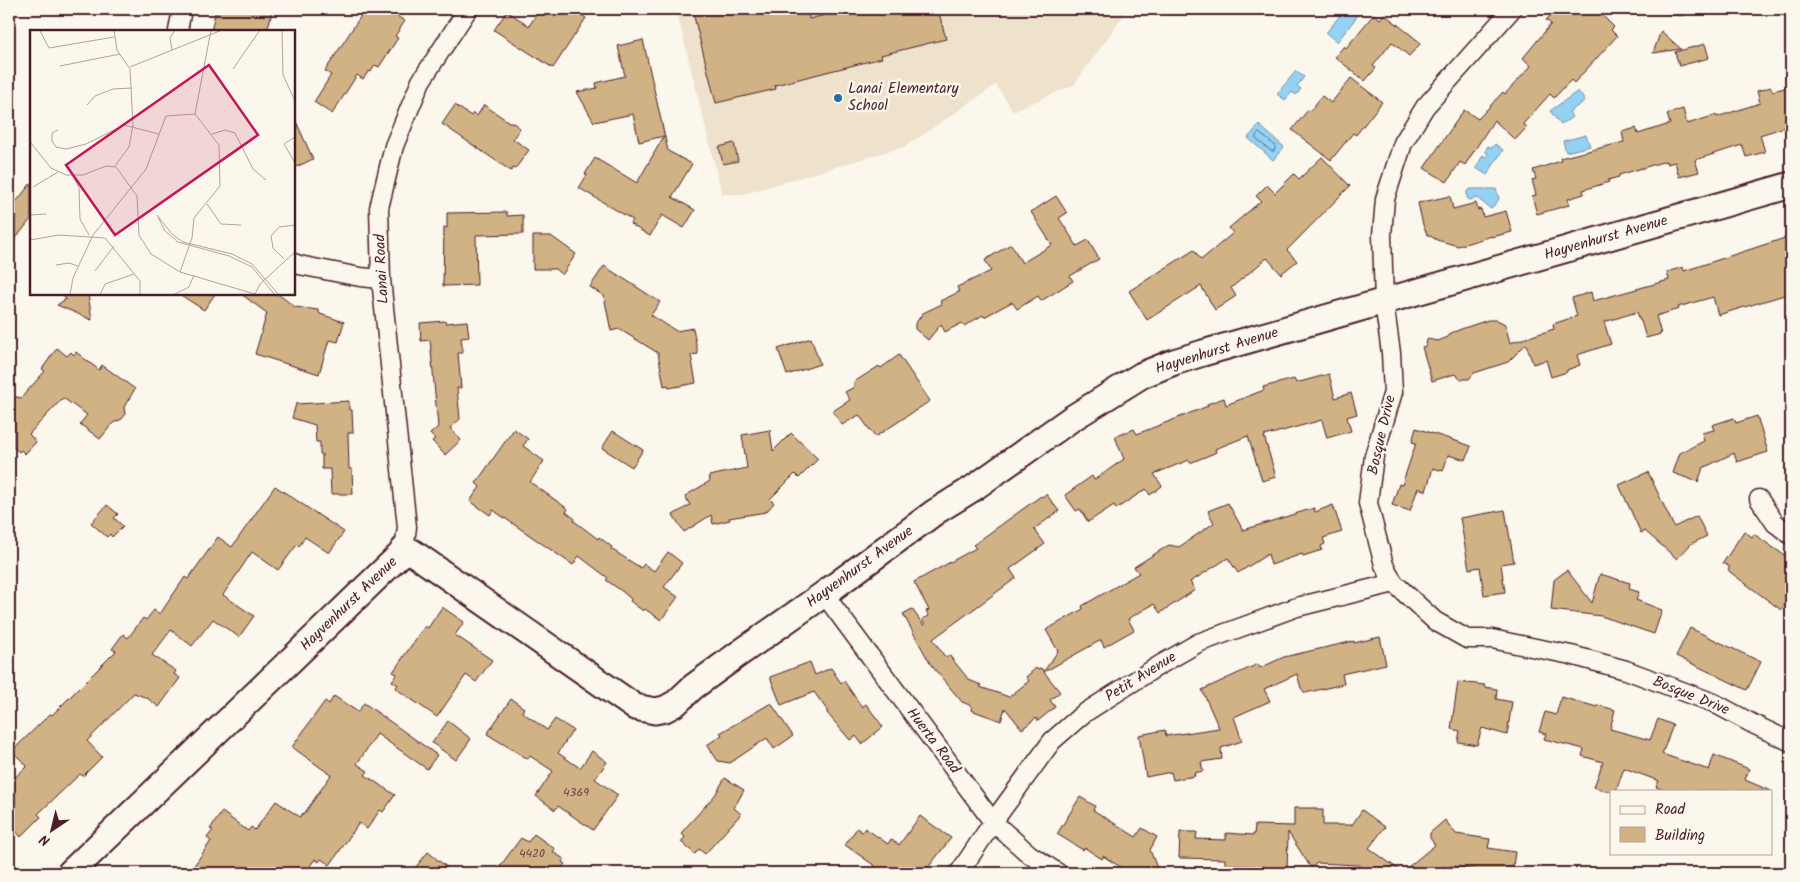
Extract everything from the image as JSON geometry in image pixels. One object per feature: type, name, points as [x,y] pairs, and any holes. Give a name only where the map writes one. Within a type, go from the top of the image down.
[{"type":"main road","name":"Hayvenhurst Avenue","points":[[70,873],[401,554],[404,549],[412,552],[635,707],[655,711],[665,709],[676,703],[693,687],[935,512],[972,489],[1071,419],[1142,375],[1203,353],[1791,185]]},
{"type":"street","points":[[178,30],[182,9]]},
{"type":"street","name":"Lanai Road","points":[[404,549],[407,527],[381,279],[380,208],[394,146],[421,81],[468,9]]},
{"type":"street","name":"Bosque Drive","points":[[1512,9],[1426,107],[1403,143],[1384,199],[1382,234],[1384,302],[1391,353],[1393,392],[1374,456],[1368,503],[1384,565],[1394,583],[1435,621],[1467,639],[1492,639],[1571,655],[1626,670],[1714,703],[1791,742]]},
{"type":"street","points":[[295,264],[360,278],[381,279]]},
{"type":"street","points":[[1759,499],[1775,523],[1791,535]]},
{"type":"street","name":"Petit Avenue","points":[[960,873],[993,822],[1052,741],[1083,714],[1198,643],[1269,616],[1394,583]]},
{"type":"street","name":"Huerta Road","points":[[824,594],[993,822],[1028,854],[1058,873]]},
{"type":"shaded area","name":"Lanai Elementary School","points":[[676,9],[1128,9],[1074,85],[1013,111],[996,85],[906,146],[744,194],[722,194]]},
{"type":"water","points":[[1345,9],[1352,9],[1359,14],[1337,42],[1326,33]]},
{"type":"water","points":[[1668,9],[1683,9],[1683,16],[1668,15]]},
{"type":"water","points":[[1296,71],[1304,77],[1297,86],[1301,89],[1296,95],[1292,92],[1285,100],[1277,94]]},
{"type":"water","points":[[1578,91],[1585,101],[1569,112],[1572,117],[1561,125],[1550,111]]},
{"type":"water","points":[[1259,125],[1284,147],[1273,160],[1248,138]]},
{"type":"water","points":[[1586,135],[1590,146],[1566,152],[1563,141]]},
{"type":"water","points":[[1495,144],[1503,150],[1487,175],[1476,168],[1483,155],[1486,157],[1488,154],[1485,151],[1488,146],[1492,148]]},
{"type":"water","points":[[1470,189],[1496,189],[1499,199],[1491,209],[1477,198],[1470,200],[1467,198],[1467,191]]},
{"type":"building","points":[[216,9],[273,9],[267,30],[211,30]]},
{"type":"building","points":[[374,9],[385,9],[405,21],[395,36],[398,38],[379,67],[375,65],[371,72],[369,71],[363,79],[357,75],[332,114],[314,102],[331,75],[325,71],[364,11],[370,14]]},
{"type":"building","points":[[540,9],[573,9],[586,18],[553,68],[494,30],[507,11],[529,26]]},
{"type":"building","points":[[692,9],[807,9],[809,19],[849,9],[938,9],[946,39],[881,55],[882,58],[775,85],[776,89],[716,103]]},
{"type":"building","points":[[1557,9],[1606,9],[1602,15],[1614,27],[1611,30],[1617,36],[1574,83],[1571,80],[1554,98],[1550,94],[1523,124],[1527,127],[1515,140],[1494,120],[1465,165],[1460,162],[1447,182],[1424,168],[1464,110],[1478,119],[1531,66],[1523,58],[1551,24],[1546,20]]},
{"type":"building","points":[[1374,14],[1380,19],[1384,14],[1421,43],[1409,56],[1392,42],[1373,66],[1376,68],[1365,81],[1335,57],[1344,46],[1346,48]]},
{"type":"building","points":[[1661,31],[1681,49],[1653,53]]},
{"type":"building","points":[[643,40],[668,151],[692,164],[672,197],[695,210],[684,228],[662,215],[650,236],[630,224],[633,220],[579,188],[595,158],[637,183],[664,136],[639,142],[633,114],[594,122],[577,92],[597,88],[596,83],[625,76],[618,46]]},
{"type":"building","points":[[1705,44],[1709,58],[1679,66],[1675,52]]},
{"type":"building","points":[[1351,78],[1382,102],[1356,135],[1353,133],[1331,160],[1292,130],[1322,96],[1331,103]]},
{"type":"building","points":[[1771,87],[1772,91],[1791,88],[1791,125],[1760,135],[1765,152],[1746,157],[1742,145],[1695,160],[1699,172],[1679,177],[1675,162],[1667,164],[1666,161],[1619,175],[1619,177],[1608,180],[1609,182],[1583,190],[1584,194],[1568,199],[1569,205],[1537,214],[1532,196],[1536,195],[1532,180],[1536,179],[1533,170],[1561,161],[1560,158],[1624,142],[1622,132],[1636,128],[1638,134],[1670,124],[1667,114],[1683,109],[1687,124],[1716,115],[1717,117],[1760,103],[1757,91]]},
{"type":"building","points":[[455,105],[471,116],[473,113],[477,116],[484,105],[520,128],[513,139],[529,150],[515,169],[513,168],[511,171],[442,124]]},
{"type":"building","points":[[295,119],[313,159],[295,168]]},
{"type":"building","points":[[734,143],[738,161],[723,164],[719,147]]},
{"type":"building","points":[[1322,157],[1350,186],[1287,250],[1297,261],[1281,274],[1267,258],[1231,288],[1236,296],[1215,310],[1201,286],[1147,320],[1129,291],[1194,250],[1201,260],[1233,233],[1229,228],[1261,201],[1256,196],[1267,185],[1275,193],[1294,174],[1299,179]]},
{"type":"building","points":[[30,184],[30,220],[9,247],[9,211]]},
{"type":"building","points":[[1056,196],[1067,213],[1059,218],[1077,246],[1088,240],[1099,259],[1070,276],[1073,281],[1041,301],[1038,296],[1017,309],[1012,302],[964,326],[962,323],[945,332],[941,324],[928,340],[915,329],[915,324],[923,313],[942,304],[940,301],[959,292],[957,287],[991,271],[985,260],[1011,244],[1022,263],[1052,245],[1031,212]]},
{"type":"building","points":[[1450,196],[1453,209],[1476,203],[1478,210],[1481,209],[1483,217],[1506,211],[1512,232],[1458,246],[1437,240],[1427,234],[1418,203]]},
{"type":"building","points":[[507,212],[507,216],[523,215],[523,234],[476,235],[477,285],[443,286],[444,227],[447,228],[447,213]]},
{"type":"building","points":[[533,236],[551,236],[576,254],[562,275],[555,269],[533,269]]},
{"type":"building","points":[[1791,236],[1791,293],[1718,315],[1713,297],[1678,307],[1679,309],[1656,316],[1661,334],[1646,338],[1637,312],[1604,322],[1611,344],[1577,355],[1580,365],[1551,377],[1546,360],[1533,364],[1526,344],[1508,362],[1474,373],[1469,379],[1460,379],[1455,374],[1432,381],[1422,347],[1426,346],[1427,339],[1438,341],[1464,328],[1488,320],[1497,320],[1505,324],[1510,343],[1554,329],[1553,324],[1577,316],[1572,298],[1591,292],[1593,301],[1669,280],[1667,272],[1683,267],[1684,271]]},
{"type":"building","points":[[604,266],[660,302],[651,315],[676,331],[693,328],[698,354],[691,355],[696,383],[669,388],[668,385],[664,386],[658,353],[619,329],[611,331],[604,296],[590,287]]},
{"type":"building","points":[[63,295],[88,295],[92,320],[57,305],[66,299]]},
{"type":"building","points":[[181,295],[214,295],[204,310]]},
{"type":"building","points":[[242,295],[279,295],[295,307],[318,310],[320,314],[344,322],[338,342],[329,340],[319,374],[255,354],[267,313]]},
{"type":"building","points":[[445,321],[446,323],[467,321],[469,337],[461,338],[463,353],[458,353],[461,388],[457,388],[460,419],[450,428],[461,440],[445,455],[432,441],[435,439],[430,434],[438,427],[430,340],[421,341],[420,323]]},
{"type":"building","points":[[811,338],[820,364],[787,375],[778,349]]},
{"type":"building","points":[[57,348],[67,356],[71,352],[74,355],[76,352],[99,370],[102,365],[135,389],[124,407],[125,415],[122,419],[113,423],[100,439],[80,424],[87,415],[63,398],[29,434],[36,442],[25,454],[21,450],[19,452],[9,443],[9,395],[21,398],[45,371],[42,369]]},
{"type":"building","points":[[899,355],[930,401],[875,437],[859,415],[842,425],[833,411],[850,400],[845,392],[854,387],[854,382],[879,366],[881,368]]},
{"type":"building","points":[[1329,374],[1335,398],[1351,393],[1357,414],[1347,417],[1351,431],[1327,438],[1322,420],[1264,436],[1276,477],[1262,481],[1248,436],[1215,449],[1216,452],[1190,463],[1189,460],[1154,474],[1162,486],[1150,495],[1146,489],[1116,509],[1114,505],[1088,522],[1080,509],[1076,511],[1065,495],[1092,476],[1094,480],[1124,459],[1115,437],[1134,429],[1137,434],[1224,398],[1226,405],[1264,390],[1263,387],[1294,379],[1296,383]]},
{"type":"building","points":[[349,401],[349,410],[352,410],[353,433],[348,433],[349,469],[352,469],[353,494],[331,494],[330,469],[322,469],[322,454],[320,454],[320,442],[316,442],[315,425],[292,418],[296,404]]},
{"type":"building","points":[[1757,416],[1768,452],[1737,462],[1734,453],[1703,468],[1698,482],[1673,473],[1680,453],[1704,441],[1702,433],[1714,430],[1712,425],[1734,418],[1736,423]]},
{"type":"building","points":[[1416,428],[1471,446],[1466,460],[1448,455],[1443,471],[1433,468],[1426,491],[1418,488],[1410,511],[1392,505],[1399,484],[1402,485],[1416,443],[1412,442]]},
{"type":"building","points":[[514,429],[528,439],[523,446],[544,461],[530,482],[568,509],[566,512],[575,519],[574,521],[598,539],[599,537],[612,547],[611,549],[641,568],[644,564],[654,571],[668,552],[682,563],[664,587],[678,597],[661,620],[645,609],[643,611],[630,601],[631,599],[623,592],[606,580],[608,578],[579,556],[573,565],[493,510],[490,515],[470,501],[480,487],[476,483]]},
{"type":"building","points":[[770,430],[773,451],[791,433],[818,459],[799,478],[795,474],[770,499],[774,503],[766,512],[729,518],[730,520],[713,524],[711,515],[684,532],[673,515],[690,505],[685,496],[710,481],[709,476],[747,468],[742,435]]},
{"type":"building","points":[[613,431],[643,450],[632,467],[602,448]]},
{"type":"building","points":[[1648,472],[1674,527],[1697,516],[1707,536],[1691,544],[1677,559],[1645,531],[1641,533],[1619,485]]},
{"type":"building","points":[[275,486],[344,532],[329,553],[305,537],[278,570],[252,552],[223,595],[254,616],[239,637],[213,619],[192,646],[171,630],[152,655],[176,671],[174,674],[180,678],[159,707],[147,698],[134,693],[87,741],[102,757],[83,776],[80,774],[38,814],[41,817],[21,837],[9,824],[9,783],[27,766],[12,751],[50,714],[52,715],[116,651],[112,649],[123,634],[128,638],[143,618],[146,620],[154,610],[160,614],[185,577],[188,579],[218,537],[232,547]]},
{"type":"building","points":[[1046,494],[1059,511],[1034,529],[1045,544],[1010,569],[1016,578],[933,639],[945,657],[949,655],[969,680],[981,685],[980,687],[1009,697],[1029,681],[1026,677],[1036,668],[1038,670],[1041,668],[1044,671],[1058,651],[1046,630],[1083,609],[1082,606],[1139,573],[1134,567],[1169,545],[1179,547],[1214,523],[1208,511],[1228,503],[1243,530],[1314,508],[1315,512],[1333,505],[1342,532],[1323,538],[1325,544],[1321,546],[1322,550],[1303,556],[1302,554],[1271,565],[1268,554],[1238,573],[1228,558],[1190,582],[1195,590],[1160,613],[1154,604],[1128,619],[1134,630],[1104,647],[1101,640],[1044,672],[1060,692],[1050,700],[1055,707],[1038,721],[1036,718],[1022,729],[1005,708],[1001,721],[971,710],[972,706],[962,702],[931,665],[903,614],[912,609],[924,626],[922,619],[929,616],[926,611],[929,610],[914,582],[976,548],[973,545]]},
{"type":"building","points":[[107,505],[118,514],[114,518],[123,526],[112,537],[110,534],[107,537],[91,523]]},
{"type":"building","points":[[1505,510],[1514,562],[1501,564],[1505,592],[1484,595],[1480,567],[1469,569],[1460,518]]},
{"type":"building","points":[[1744,531],[1752,537],[1754,534],[1791,560],[1791,595],[1781,610],[1730,572],[1728,569],[1730,567],[1723,563]]},
{"type":"building","points":[[1567,570],[1592,603],[1600,574],[1630,583],[1629,589],[1639,592],[1636,600],[1662,610],[1654,634],[1601,616],[1551,610],[1554,580]]},
{"type":"building","points":[[442,607],[464,622],[455,635],[492,660],[476,682],[466,675],[437,717],[395,688],[398,685],[392,681],[397,674],[393,672],[425,626],[428,628]]},
{"type":"building","points":[[1690,628],[1761,662],[1747,690],[1676,656]]},
{"type":"building","points":[[1380,637],[1386,664],[1342,674],[1344,684],[1305,693],[1301,688],[1297,674],[1264,689],[1270,701],[1234,717],[1242,741],[1221,748],[1222,759],[1201,762],[1203,771],[1194,773],[1195,776],[1173,780],[1171,772],[1146,777],[1139,735],[1165,730],[1166,736],[1219,728],[1202,690],[1258,664],[1260,668],[1284,657]]},
{"type":"building","points":[[810,662],[815,675],[831,668],[841,683],[844,681],[862,707],[866,704],[883,727],[862,744],[856,736],[850,740],[827,713],[827,710],[814,692],[781,705],[770,677]]},
{"type":"building","points":[[1458,682],[1485,685],[1484,687],[1497,689],[1496,699],[1512,702],[1507,735],[1482,728],[1477,745],[1458,742],[1460,731],[1451,729]]},
{"type":"building","points":[[334,696],[358,712],[364,703],[437,755],[427,769],[377,734],[357,764],[368,771],[365,775],[395,795],[383,812],[380,810],[367,829],[359,823],[330,865],[321,859],[319,862],[315,859],[305,873],[189,873],[211,841],[207,838],[213,830],[210,829],[222,812],[248,831],[251,827],[255,830],[276,801],[300,817],[304,814],[331,775],[292,747],[325,701],[329,704]]},
{"type":"building","points":[[1561,697],[1597,707],[1598,705],[1615,710],[1610,729],[1650,740],[1658,719],[1673,725],[1662,754],[1709,770],[1714,755],[1749,769],[1745,780],[1769,790],[1664,790],[1656,787],[1659,781],[1624,768],[1616,790],[1605,791],[1594,787],[1603,762],[1582,756],[1584,749],[1544,739],[1546,734],[1539,732],[1545,712],[1556,715]]},
{"type":"building","points":[[511,699],[524,708],[522,712],[547,730],[555,719],[573,730],[558,753],[580,768],[592,751],[607,762],[595,779],[618,795],[593,830],[558,806],[555,810],[536,796],[553,771],[530,756],[528,759],[487,734]]},
{"type":"building","points":[[771,703],[793,736],[774,749],[767,738],[730,763],[718,761],[707,745],[722,735],[720,733]]},
{"type":"building","points":[[448,721],[471,739],[456,760],[432,743]]},
{"type":"building","points":[[725,778],[744,790],[734,808],[741,814],[705,854],[699,849],[695,854],[681,842],[685,837],[681,833],[715,795]]},
{"type":"building","points":[[1080,797],[1095,806],[1093,810],[1136,837],[1142,828],[1157,837],[1150,850],[1159,873],[1130,873],[1103,856],[1102,859],[1085,848],[1083,850],[1057,834]]},
{"type":"building","points":[[1294,808],[1316,808],[1316,810],[1323,810],[1323,825],[1352,825],[1362,810],[1385,827],[1369,848],[1402,872],[1435,845],[1430,838],[1430,833],[1445,820],[1456,834],[1490,839],[1488,848],[1515,852],[1512,873],[1475,873],[1476,870],[1450,866],[1447,869],[1444,866],[1435,873],[1369,873],[1358,865],[1317,863],[1311,868],[1288,832],[1287,873],[1266,873],[1266,867],[1225,865],[1225,859],[1179,858],[1180,832],[1197,832],[1196,839],[1226,840],[1226,833],[1254,835],[1255,825],[1294,826]]},
{"type":"building","points":[[920,816],[951,838],[924,873],[885,873],[845,845],[857,828],[862,832],[865,828],[888,844],[891,839],[899,845]]},
{"type":"building","points":[[534,834],[555,849],[553,852],[564,859],[562,862],[565,864],[558,873],[495,873],[521,838],[528,842]]},
{"type":"building","points":[[428,852],[454,873],[411,873]]},
{"type":"place","name":"Lanai Elementary School","points":[[838,98]]}]
